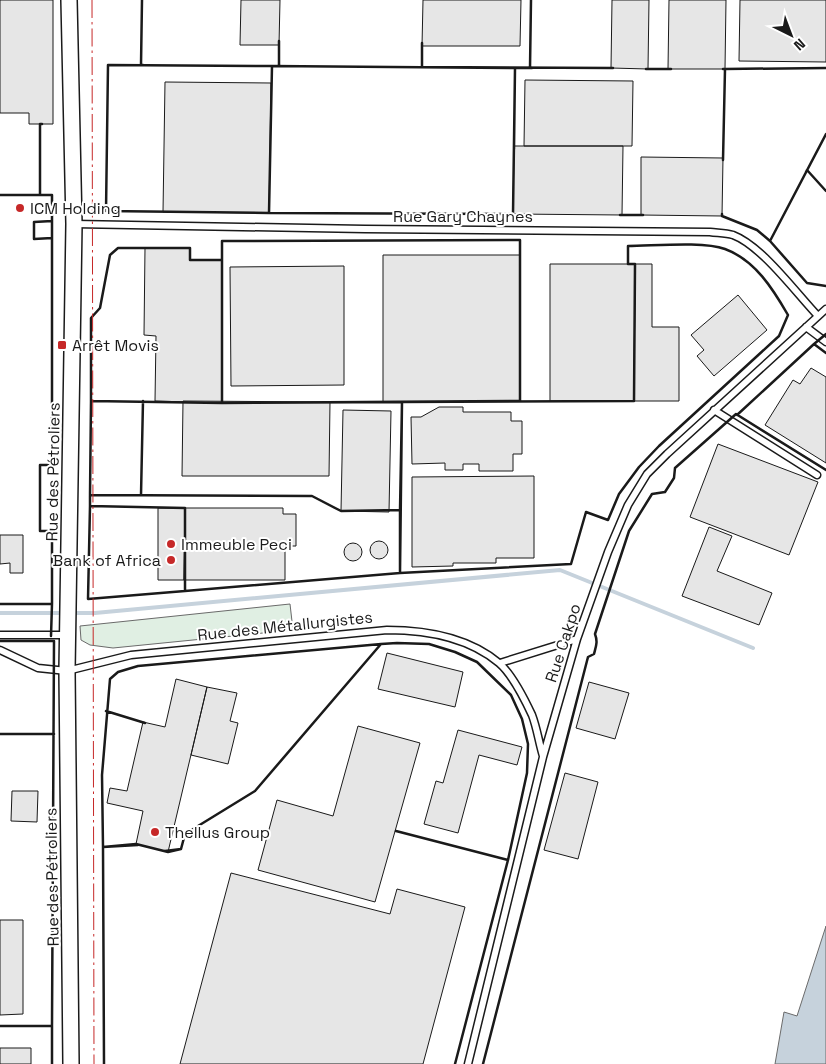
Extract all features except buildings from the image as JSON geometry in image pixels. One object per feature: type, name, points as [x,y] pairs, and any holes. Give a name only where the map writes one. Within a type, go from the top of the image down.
[{"type":"street","name":"Rue des Pétroliers","points":[[69,0],[74,224],[68,603],[71,1064]]},
{"type":"lane","name":"Rue Gary Chaynes","points":[[74,224],[710,232],[733,235],[750,244],[818,316]]},
{"type":"lane","name":"Rue Cakpo","points":[[468,1064],[543,758],[577,639],[628,505],[647,474],[714,410],[826,309]]},
{"type":"lane","points":[[806,327],[826,342]]},
{"type":"lane","points":[[714,410],[817,475]]},
{"type":"lane","name":"Rue des Métallurgistes","points":[[0,650],[38,668],[68,671],[131,655],[387,630],[432,633],[459,641],[500,664],[520,693],[532,716],[543,758]]},
{"type":"lane","points":[[0,635],[68,632]]},
{"type":"lane","points":[[500,664],[577,639]]},
{"type":"green space","points":[[290,604],[293,630],[113,648],[90,645],[81,640],[80,626]]},
{"type":"shaded area","points":[[826,926],[826,1064],[775,1064],[784,1012],[797,1016]]},
{"type":"waterway","points":[[72,613],[95,613],[560,570],[753,648]]},
{"type":"waterway","points":[[0,613],[65,613]]},
{"type":"wall","points":[[142,0],[141,65],[143,65]]},
{"type":"wall","points":[[531,0],[530,68],[532,68]]},
{"type":"wall","points":[[279,41],[279,66]]},
{"type":"wall","points":[[422,43],[422,67],[613,68]]},
{"type":"wall","points":[[108,65],[272,66],[269,213],[106,211],[108,65]]},
{"type":"wall","points":[[272,66],[515,68],[513,214],[269,213],[272,66]]},
{"type":"wall","points":[[514,149],[515,68],[530,68]]},
{"type":"wall","points":[[725,69],[826,68]]},
{"type":"wall","points":[[646,69],[671,69]]},
{"type":"wall","points":[[723,69],[725,69],[723,160]]},
{"type":"wall","points":[[40,194],[40,124],[42,124]]},
{"type":"wall","points":[[722,214],[722,216],[757,230],[770,241],[826,134]]},
{"type":"wall","points":[[806,172],[807,170],[826,191]]},
{"type":"wall","points":[[0,195],[52,195],[52,221],[34,222],[34,239],[52,238],[52,465],[40,465],[40,531],[52,531],[52,604],[0,604]]},
{"type":"wall","points":[[620,215],[643,215]]},
{"type":"wall","points":[[52,221],[52,238]]},
{"type":"wall","points":[[520,240],[520,401],[222,403],[222,241],[520,240]]},
{"type":"wall","points":[[770,241],[807,283],[826,286]]},
{"type":"wall","points":[[704,245],[725,249],[736,254],[762,276],[788,315],[779,336],[659,446],[639,467],[619,494],[608,520],[586,512],[571,564],[400,573],[402,402],[634,401],[635,264],[628,264],[628,246],[704,245]]},
{"type":"wall","points":[[118,248],[190,248],[190,260],[222,260],[222,403],[91,401],[91,318],[100,308],[110,255],[118,248]]},
{"type":"wall","points":[[814,344],[826,334]]},
{"type":"wall","points":[[737,415],[814,344],[826,353]]},
{"type":"wall","points":[[91,401],[222,403],[402,402],[400,510],[341,511],[312,496],[90,495],[91,401]]},
{"type":"wall","points":[[141,495],[143,401]]},
{"type":"wall","points":[[483,1064],[588,657],[594,654],[597,642],[595,634],[629,531],[652,494],[665,492],[674,478],[675,468],[736,414],[826,470]]},
{"type":"wall","points":[[90,495],[312,496],[341,511],[400,510],[400,573],[185,591],[185,508],[90,506],[90,495]]},
{"type":"wall","points":[[90,506],[185,508],[185,591],[88,599],[90,506]]},
{"type":"wall","points":[[51,636],[52,604]]},
{"type":"wall","points":[[0,641],[54,641],[52,1026],[0,1026]]},
{"type":"wall","points":[[381,644],[255,791],[185,834],[181,849],[168,852],[136,844],[103,847],[102,775],[110,679],[118,672],[138,666],[381,644]]},
{"type":"wall","points":[[165,851],[181,849],[185,834],[255,791],[381,644],[429,644],[455,652],[477,662],[511,695],[522,719],[528,744],[527,773],[508,860],[455,1064]]},
{"type":"wall","points":[[106,711],[145,723]]},
{"type":"wall","points":[[0,734],[54,734]]},
{"type":"wall","points":[[396,831],[508,860]]},
{"type":"wall","points":[[104,1064],[103,847],[138,845]]},
{"type":"wall","points":[[50,1026],[52,1026],[52,1064]]},
{"type":"power","points":[[92,0],[94,1064]]},
{"type":"place","name":"ICM Holding","points":[[20,208]]},
{"type":"place","name":"Arrêt Movis","points":[[62,345]]},
{"type":"place","name":"Immeuble Peci","points":[[171,544]]},
{"type":"place","name":"Bank of Africa","points":[[171,560]]},
{"type":"place","name":"Thellus Group","points":[[155,832]]}]
